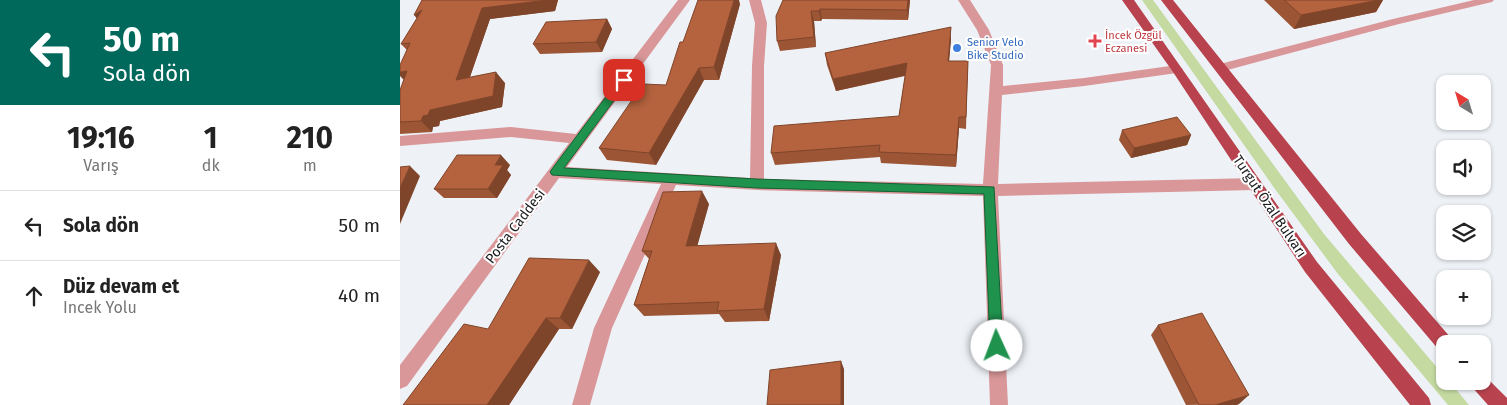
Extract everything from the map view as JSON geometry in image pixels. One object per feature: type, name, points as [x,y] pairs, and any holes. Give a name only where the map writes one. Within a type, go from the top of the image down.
[{"type":"main road","name":"Turgut Özal Bulvarı","points":[[1128,0],[1178,69],[1311,267],[1422,405]]},
{"type":"main road","points":[[1167,0],[1354,239],[1437,335]]},
{"type":"main road","points":[[1486,390],[1500,405]]},
{"type":"street","name":"Posta Caddesi","points":[[400,380],[684,0]]},
{"type":"street","points":[[755,0],[761,23],[758,66],[757,184]]},
{"type":"street","points":[[964,0],[983,30],[997,65],[990,190],[999,405]]},
{"type":"street","points":[[1220,68],[1398,20],[1488,0]]},
{"type":"street","points":[[996,91],[1084,82],[1178,69]]},
{"type":"street","points":[[400,142],[502,132],[580,139]]},
{"type":"street","points":[[556,172],[757,184],[990,190],[1255,184]]},
{"type":"street","points":[[580,405],[603,328],[671,179]]},
{"type":"green space","points":[[1142,0],[1153,0],[1324,234],[1436,366],[1436,390],[1456,390],[1469,405],[1448,405],[1338,274],[1275,189]]},
{"type":"building","points":[[422,0],[548,0],[482,8],[456,80],[496,72],[493,96],[430,110],[428,115],[423,116],[421,121],[400,122],[400,90],[407,71],[400,72],[400,65],[410,43],[401,44],[422,10],[414,15]]},
{"type":"building","points":[[698,0],[734,0],[714,67],[699,68],[649,153],[599,148],[643,84],[666,85],[680,42],[683,42]]},
{"type":"building","points":[[783,0],[908,0],[907,10],[820,9],[819,11],[811,11],[814,37],[777,41],[776,16]]},
{"type":"building","points":[[1284,0],[1379,0],[1301,15]]},
{"type":"building","points":[[607,19],[596,42],[533,44],[546,22]]},
{"type":"building","points":[[951,27],[948,61],[968,61],[966,117],[959,117],[956,155],[879,152],[880,145],[771,153],[774,126],[899,116],[907,63],[833,79],[825,53]]},
{"type":"building","points":[[1177,117],[1191,135],[1134,148],[1122,130]]},
{"type":"building","points":[[457,155],[501,155],[495,165],[503,165],[488,189],[434,189]]},
{"type":"building","points":[[410,166],[400,188],[400,167]]},
{"type":"building","points":[[702,191],[686,246],[776,243],[764,309],[717,311],[719,302],[634,305],[652,251],[642,251],[663,192]]},
{"type":"building","points":[[529,258],[589,260],[560,318],[546,318],[487,405],[403,405],[464,324],[488,329]]},
{"type":"building","points":[[1202,313],[1249,395],[1215,405],[1199,405],[1158,325]]},
{"type":"building","points":[[841,361],[841,405],[767,405],[770,370]]},
{"type":"place","name":"İncek Özgül Eczanesi","points":[[1095,41]]},
{"type":"place","name":"Senior Velo Bike Studio","points":[[957,48]]},
{"type":"route","points":[[624,80],[556,172],[757,184],[990,190],[997,346]]}]
